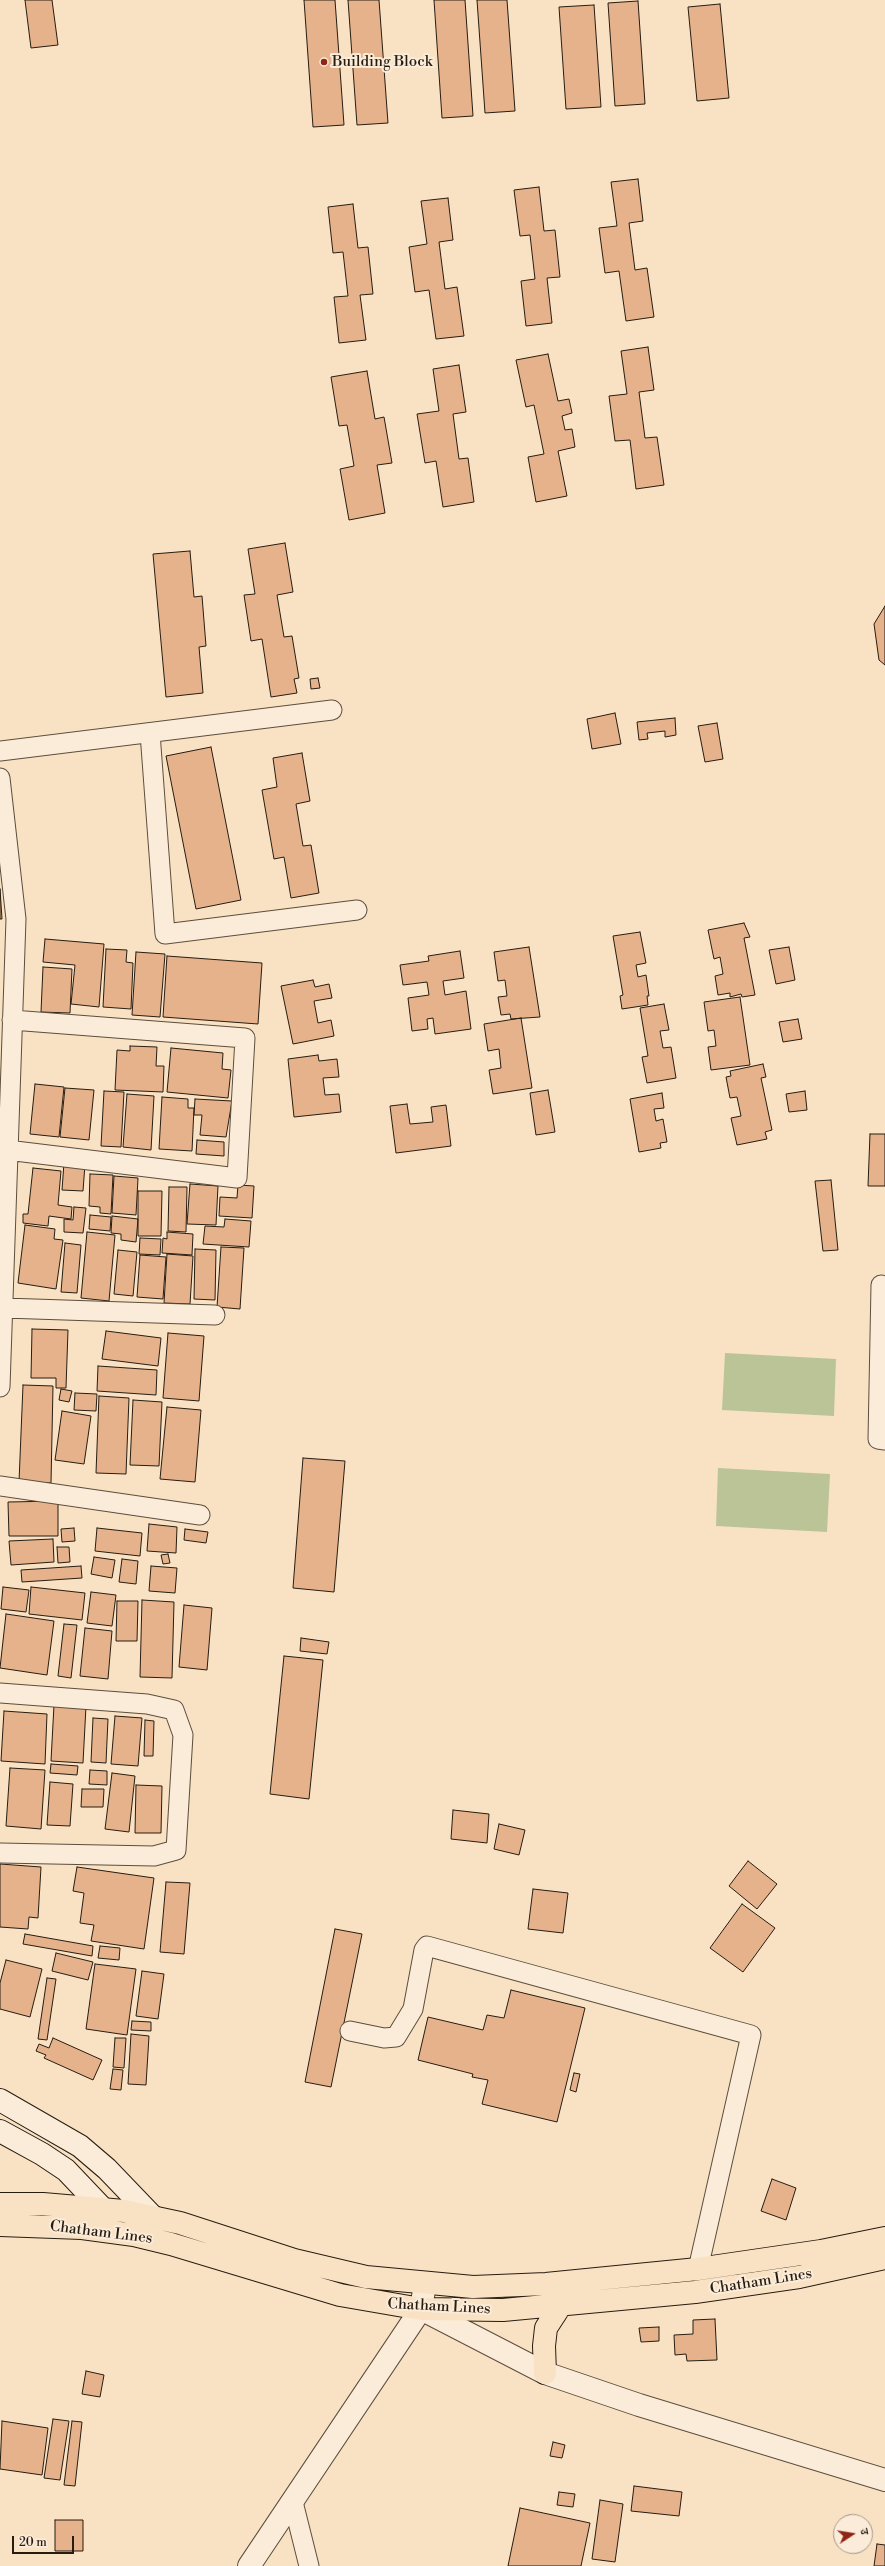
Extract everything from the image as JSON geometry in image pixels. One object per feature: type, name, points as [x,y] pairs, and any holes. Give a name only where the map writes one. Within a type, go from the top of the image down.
[{"type":"highway","name":"Chatham Lines","points":[[0,2204],[43,2204],[104,2210],[154,2218],[180,2223],[294,2260],[359,2276],[425,2284],[473,2287],[546,2284],[698,2269],[821,2251],[885,2238]]},
{"type":"highway","name":"Chatham Lines","points":[[0,2225],[82,2228],[134,2235],[171,2244],[340,2295],[421,2309],[503,2310],[561,2306],[724,2288],[799,2277],[885,2258]]},
{"type":"highway","points":[[545,2373],[544,2346],[546,2328],[561,2306]]},
{"type":"street","points":[[0,751],[332,710]]},
{"type":"street","points":[[150,733],[165,934],[357,910]]},
{"type":"street","points":[[0,778],[12,1020],[7,1150],[4,1308],[0,1387]]},
{"type":"street","points":[[7,1150],[237,1178],[245,1038],[12,1020]]},
{"type":"street","points":[[881,1285],[878,1439],[885,1440]]},
{"type":"street","points":[[4,1308],[215,1314]]},
{"type":"street","points":[[0,1486],[200,1515]]},
{"type":"street","points":[[0,1693],[147,1704],[174,1710],[183,1735],[176,1850],[154,1856],[0,1853]]},
{"type":"street","points":[[350,2031],[384,2038],[396,2037],[413,2009],[424,1950],[427,1946],[751,2035],[698,2269]]},
{"type":"street","points":[[0,2100],[80,2146],[107,2169],[154,2218]]},
{"type":"street","points":[[0,2131],[66,2170],[104,2210]]},
{"type":"street","points":[[249,2566],[421,2309],[425,2284]]},
{"type":"street","points":[[421,2309],[545,2373],[639,2405],[885,2480]]},
{"type":"street","points":[[292,2502],[309,2566]]},
{"type":"green space","points":[[725,1353],[836,1359],[834,1416],[722,1410]]},
{"type":"green space","points":[[718,1468],[830,1474],[827,1532],[716,1526]]},
{"type":"building","points":[[25,0],[52,0],[58,45],[31,48]]},
{"type":"building","name":"Building Block","points":[[304,0],[335,0],[344,125],[313,127]]},
{"type":"building","name":"Building Block","points":[[348,0],[379,0],[388,123],[357,125]]},
{"type":"building","name":"Building Block","points":[[434,0],[465,0],[473,116],[442,118]]},
{"type":"building","points":[[477,0],[507,0],[515,111],[485,113]]},
{"type":"building","points":[[638,1],[645,104],[615,106],[608,3]]},
{"type":"building","points":[[720,4],[729,98],[697,101],[688,7]]},
{"type":"building","points":[[594,5],[601,107],[566,109],[559,7]]},
{"type":"building","points":[[638,179],[643,221],[629,223],[635,270],[647,268],[654,317],[626,321],[619,271],[605,273],[599,228],[617,226],[611,182]]},
{"type":"building","points":[[539,187],[544,231],[555,230],[560,277],[547,278],[552,323],[526,326],[521,281],[535,279],[530,235],[520,236],[514,190]]},
{"type":"building","points":[[448,198],[453,240],[439,242],[445,289],[457,287],[464,336],[436,339],[429,290],[415,292],[409,247],[427,244],[421,201]]},
{"type":"building","points":[[353,204],[358,248],[368,247],[373,294],[360,295],[366,340],[339,343],[334,297],[348,296],[343,252],[333,253],[328,207]]},
{"type":"building","points":[[648,347],[654,390],[639,392],[645,438],[657,437],[664,485],[636,489],[630,440],[615,441],[609,396],[627,394],[621,351]]},
{"type":"building","points":[[548,354],[558,401],[569,399],[572,413],[562,416],[565,430],[572,429],[575,447],[558,451],[567,496],[536,502],[528,457],[544,454],[534,405],[526,407],[516,360]]},
{"type":"building","points":[[459,365],[466,412],[453,414],[459,459],[468,458],[474,502],[443,507],[436,461],[425,463],[417,414],[439,411],[433,369]]},
{"type":"building","points":[[367,371],[375,419],[384,417],[392,463],[377,465],[385,513],[349,520],[340,469],[354,466],[347,425],[339,426],[331,377]]},
{"type":"building","points":[[285,543],[293,592],[277,595],[284,637],[292,636],[299,678],[294,679],[297,693],[271,697],[262,639],[251,641],[244,595],[255,594],[248,549]]},
{"type":"building","points":[[190,551],[194,597],[202,596],[206,646],[199,647],[203,693],[166,697],[153,554]]},
{"type":"building","points":[[885,606],[885,665],[879,660],[874,624]]},
{"type":"building","points":[[318,678],[320,688],[311,689],[310,679]]},
{"type":"building","points":[[615,713],[621,744],[592,749],[587,719]]},
{"type":"building","points":[[675,718],[676,735],[665,737],[665,731],[647,733],[648,739],[639,740],[637,722]]},
{"type":"building","points":[[717,723],[723,759],[705,762],[698,726]]},
{"type":"building","points":[[211,747],[241,900],[196,909],[166,756]]},
{"type":"building","points":[[302,753],[310,801],[296,804],[303,846],[311,845],[319,893],[291,898],[284,857],[274,859],[262,790],[277,787],[273,758]]},
{"type":"building","points":[[0,889],[2,919],[0,919]]},
{"type":"building","points":[[744,923],[750,937],[744,938],[755,995],[742,997],[741,994],[730,997],[730,993],[718,995],[715,976],[723,974],[720,957],[714,959],[708,930]]},
{"type":"building","points":[[640,932],[646,963],[636,965],[638,977],[646,975],[649,996],[647,996],[648,1005],[622,1009],[620,996],[623,995],[613,936]]},
{"type":"building","points":[[45,939],[104,944],[99,1007],[71,1004],[75,965],[43,962]]},
{"type":"building","points":[[529,947],[540,1017],[511,1019],[510,1014],[501,1015],[498,997],[507,996],[505,980],[498,981],[494,952]]},
{"type":"building","points":[[789,947],[795,980],[776,984],[769,950]]},
{"type":"building","points":[[106,949],[127,950],[126,962],[133,963],[131,1009],[103,1007]]},
{"type":"building","points":[[460,951],[464,978],[443,981],[445,995],[466,991],[471,1029],[435,1034],[433,1018],[427,1019],[428,1029],[412,1031],[408,998],[429,995],[427,982],[403,985],[400,965],[429,961],[428,956]]},
{"type":"building","points":[[136,952],[165,954],[160,1017],[132,1015]]},
{"type":"building","points":[[167,956],[262,963],[258,1024],[163,1017]]},
{"type":"building","points":[[43,967],[72,969],[70,1013],[41,1012]]},
{"type":"building","points":[[313,980],[315,987],[329,984],[332,998],[314,1001],[318,1023],[331,1020],[334,1036],[293,1044],[281,986]]},
{"type":"building","points":[[740,997],[750,1065],[711,1070],[708,1047],[716,1046],[714,1030],[708,1031],[704,1002]]},
{"type":"building","points":[[664,1004],[669,1030],[660,1031],[663,1048],[671,1047],[676,1078],[647,1083],[642,1057],[648,1056],[640,1008]]},
{"type":"building","points":[[521,1018],[532,1088],[493,1094],[489,1070],[501,1068],[499,1049],[488,1051],[484,1024]]},
{"type":"building","points":[[798,1019],[802,1039],[783,1042],[779,1022]]},
{"type":"building","points":[[130,1046],[157,1047],[156,1066],[164,1066],[163,1092],[115,1090],[117,1050],[130,1051]]},
{"type":"building","points":[[171,1048],[223,1053],[222,1069],[231,1070],[228,1098],[167,1092]]},
{"type":"building","points":[[318,1055],[319,1061],[337,1059],[339,1077],[323,1078],[325,1095],[339,1094],[341,1112],[294,1117],[288,1059]]},
{"type":"building","points":[[763,1064],[766,1077],[761,1078],[772,1130],[765,1132],[767,1139],[737,1145],[731,1118],[741,1116],[737,1097],[730,1098],[726,1077],[731,1076],[730,1071]]},
{"type":"building","points":[[35,1084],[64,1087],[59,1137],[30,1134]]},
{"type":"building","points":[[65,1088],[94,1090],[89,1140],[60,1137]]},
{"type":"building","points":[[548,1090],[555,1132],[536,1135],[530,1093]]},
{"type":"building","points":[[104,1091],[124,1092],[121,1147],[101,1146]]},
{"type":"building","points":[[805,1091],[807,1110],[789,1112],[786,1094]]},
{"type":"building","points":[[662,1093],[664,1108],[654,1109],[656,1121],[663,1119],[667,1142],[660,1143],[661,1148],[639,1152],[630,1099]]},
{"type":"building","points":[[127,1094],[154,1096],[151,1150],[123,1147]]},
{"type":"building","points":[[162,1097],[188,1099],[188,1108],[194,1108],[192,1151],[159,1149]]},
{"type":"building","points":[[195,1099],[232,1101],[226,1137],[200,1135],[202,1115],[194,1115]]},
{"type":"building","points":[[407,1104],[410,1124],[433,1122],[431,1107],[446,1105],[451,1146],[396,1153],[390,1106]]},
{"type":"building","points":[[870,1134],[885,1134],[885,1186],[868,1186]]},
{"type":"building","points":[[197,1140],[224,1142],[224,1156],[196,1154]]},
{"type":"building","points":[[64,1163],[85,1164],[83,1191],[62,1190]]},
{"type":"building","points":[[33,1168],[61,1171],[58,1205],[72,1207],[71,1219],[49,1216],[48,1226],[23,1223],[23,1214],[28,1214]]},
{"type":"building","points":[[90,1174],[113,1175],[111,1214],[100,1213],[100,1207],[89,1206]]},
{"type":"building","points":[[114,1176],[138,1178],[136,1215],[112,1213]]},
{"type":"building","points":[[831,1180],[838,1250],[823,1251],[815,1181]]},
{"type":"building","points":[[190,1184],[218,1186],[216,1225],[187,1224]]},
{"type":"building","points":[[238,1185],[254,1186],[252,1218],[219,1216],[220,1197],[237,1198]]},
{"type":"building","points":[[169,1187],[187,1187],[186,1232],[168,1231]]},
{"type":"building","points":[[138,1191],[162,1191],[161,1236],[138,1236]]},
{"type":"building","points":[[74,1207],[86,1208],[83,1233],[64,1232],[64,1219],[73,1220]]},
{"type":"building","points":[[90,1215],[111,1217],[110,1231],[89,1229]]},
{"type":"building","points":[[112,1216],[138,1219],[136,1242],[121,1240],[121,1234],[111,1233]]},
{"type":"building","points":[[225,1219],[251,1221],[249,1247],[203,1244],[205,1226],[224,1227]]},
{"type":"building","points":[[25,1225],[55,1229],[54,1239],[63,1240],[56,1289],[18,1283]]},
{"type":"building","points":[[87,1232],[115,1235],[109,1301],[81,1298]]},
{"type":"building","points":[[167,1232],[193,1234],[192,1255],[162,1253],[163,1238],[167,1239]]},
{"type":"building","points":[[140,1238],[161,1239],[160,1255],[139,1254]]},
{"type":"building","points":[[65,1243],[81,1245],[77,1293],[61,1292]]},
{"type":"building","points":[[221,1247],[244,1248],[240,1309],[217,1307]]},
{"type":"building","points":[[195,1249],[216,1250],[215,1300],[194,1299]]},
{"type":"building","points":[[118,1250],[137,1252],[133,1296],[114,1294]]},
{"type":"building","points":[[167,1254],[193,1256],[190,1304],[164,1303]]},
{"type":"building","points":[[140,1255],[166,1257],[163,1299],[137,1297]]},
{"type":"building","points":[[32,1329],[68,1330],[66,1388],[56,1388],[56,1378],[31,1378]]},
{"type":"building","points":[[106,1331],[161,1338],[158,1366],[102,1359]]},
{"type":"building","points":[[168,1333],[204,1336],[199,1401],[163,1398]]},
{"type":"building","points":[[98,1366],[157,1370],[156,1395],[97,1391]]},
{"type":"building","points":[[23,1385],[53,1386],[51,1483],[19,1482]]},
{"type":"building","points":[[61,1389],[72,1391],[69,1402],[59,1400]]},
{"type":"building","points":[[75,1393],[97,1394],[96,1411],[74,1410]]},
{"type":"building","points":[[99,1396],[129,1398],[126,1474],[96,1473]]},
{"type":"building","points":[[133,1400],[162,1402],[159,1466],[130,1465]]},
{"type":"building","points":[[167,1407],[201,1410],[195,1482],[160,1479]]},
{"type":"building","points":[[62,1411],[91,1416],[84,1464],[55,1460]]},
{"type":"building","points":[[303,1458],[345,1461],[334,1592],[293,1588]]},
{"type":"building","points":[[58,1501],[58,1536],[9,1536],[8,1502]]},
{"type":"building","points":[[149,1524],[177,1527],[176,1553],[147,1551]]},
{"type":"building","points":[[74,1528],[75,1541],[62,1542],[61,1529]]},
{"type":"building","points":[[97,1528],[142,1533],[140,1556],[95,1551]]},
{"type":"building","points":[[185,1529],[208,1532],[206,1543],[184,1540]]},
{"type":"building","points":[[53,1539],[54,1562],[11,1565],[9,1541]]},
{"type":"building","points":[[57,1547],[69,1547],[70,1562],[58,1563]]},
{"type":"building","points":[[168,1554],[170,1563],[163,1564],[161,1555]]},
{"type":"building","points":[[94,1557],[115,1560],[112,1578],[91,1574]]},
{"type":"building","points":[[122,1559],[138,1561],[136,1584],[119,1582]]},
{"type":"building","points":[[81,1566],[82,1578],[22,1582],[21,1570]]},
{"type":"building","points":[[151,1566],[177,1568],[175,1593],[149,1591]]},
{"type":"building","points":[[3,1587],[29,1590],[26,1612],[1,1609]]},
{"type":"building","points":[[31,1587],[85,1593],[82,1620],[29,1614]]},
{"type":"building","points":[[91,1592],[116,1595],[112,1626],[87,1623]]},
{"type":"building","points":[[142,1600],[174,1602],[172,1678],[140,1677]]},
{"type":"building","points":[[117,1601],[138,1601],[137,1641],[116,1641]]},
{"type":"building","points":[[184,1605],[212,1608],[207,1670],[179,1667]]},
{"type":"building","points":[[6,1614],[54,1621],[47,1675],[0,1668]]},
{"type":"building","points":[[64,1624],[77,1625],[71,1678],[58,1676]]},
{"type":"building","points":[[85,1628],[112,1631],[108,1679],[80,1676]]},
{"type":"building","points":[[301,1638],[329,1642],[327,1654],[300,1651]]},
{"type":"building","points":[[284,1656],[323,1660],[309,1799],[270,1794]]},
{"type":"building","points":[[54,1705],[86,1706],[83,1763],[51,1761]]},
{"type":"building","points":[[4,1711],[47,1714],[45,1764],[1,1761]]},
{"type":"building","points":[[115,1716],[142,1718],[138,1766],[111,1764]]},
{"type":"building","points":[[93,1718],[108,1719],[106,1763],[91,1762]]},
{"type":"building","points":[[145,1720],[154,1721],[153,1756],[144,1756]]},
{"type":"building","points":[[51,1764],[78,1766],[77,1775],[50,1773]]},
{"type":"building","points":[[10,1768],[45,1770],[41,1829],[6,1826]]},
{"type":"building","points":[[90,1770],[107,1771],[107,1785],[89,1784]]},
{"type":"building","points":[[112,1773],[135,1776],[129,1832],[105,1829]]},
{"type":"building","points":[[50,1782],[73,1784],[70,1826],[47,1825]]},
{"type":"building","points":[[136,1785],[162,1786],[161,1833],[135,1833]]},
{"type":"building","points":[[82,1789],[104,1789],[103,1807],[81,1807]]},
{"type":"building","points":[[453,1810],[489,1814],[487,1843],[451,1839]]},
{"type":"building","points":[[499,1824],[525,1830],[519,1855],[494,1849]]},
{"type":"building","points":[[748,1861],[777,1884],[757,1909],[729,1886]]},
{"type":"building","points":[[0,1864],[41,1867],[38,1918],[29,1917],[28,1929],[0,1927]]},
{"type":"building","points":[[77,1867],[154,1878],[144,1949],[91,1941],[94,1925],[80,1923],[84,1893],[73,1891]]},
{"type":"building","points":[[166,1882],[190,1883],[184,1954],[160,1952]]},
{"type":"building","points":[[533,1889],[568,1893],[563,1933],[528,1929]]},
{"type":"building","points":[[742,1904],[775,1928],[743,1972],[710,1948]]},
{"type":"building","points":[[335,1929],[362,1934],[331,2087],[305,2082]]},
{"type":"building","points":[[25,1934],[93,1946],[92,1956],[23,1944]]},
{"type":"building","points":[[100,1946],[120,1948],[119,1960],[98,1958]]},
{"type":"building","points":[[56,1953],[93,1962],[88,1980],[52,1971]]},
{"type":"building","points":[[6,1960],[42,1969],[30,2017],[0,2009],[0,1983]]},
{"type":"building","points":[[95,1964],[136,1969],[127,2035],[86,2029]]},
{"type":"building","points":[[142,1971],[164,1974],[158,2019],[136,2016]]},
{"type":"building","points":[[47,1978],[56,1979],[47,2040],[38,2039]]},
{"type":"building","points":[[511,1990],[585,2008],[557,2122],[482,2104],[488,2080],[472,2077],[473,2074],[418,2060],[428,2017],[483,2030],[487,2015],[504,2018]]},
{"type":"building","points":[[132,2021],[151,2022],[151,2031],[131,2030]]},
{"type":"building","points":[[131,2034],[149,2036],[146,2085],[128,2084]]},
{"type":"building","points":[[53,2038],[102,2060],[93,2080],[44,2058],[46,2055],[36,2051],[39,2044],[49,2048]]},
{"type":"building","points":[[115,2038],[126,2038],[124,2068],[113,2067]]},
{"type":"building","points":[[113,2069],[123,2070],[121,2090],[110,2089]]},
{"type":"building","points":[[574,2073],[580,2074],[576,2092],[570,2090]]},
{"type":"building","points":[[772,2179],[796,2188],[786,2220],[761,2211]]},
{"type":"building","points":[[715,2319],[717,2360],[687,2361],[686,2354],[675,2355],[674,2335],[693,2334],[693,2320]]},
{"type":"building","points":[[659,2327],[659,2341],[641,2342],[639,2328]]},
{"type":"building","points":[[86,2371],[104,2375],[100,2397],[82,2394]]},
{"type":"building","points":[[53,2419],[69,2421],[60,2480],[44,2478]]},
{"type":"building","points":[[2,2421],[48,2428],[42,2475],[0,2469]]},
{"type":"building","points":[[72,2421],[82,2422],[75,2486],[64,2485]]},
{"type":"building","points":[[553,2442],[565,2445],[562,2458],[550,2456]]},
{"type":"building","points":[[634,2486],[682,2492],[679,2516],[631,2511]]},
{"type":"building","points":[[559,2492],[575,2494],[573,2507],[557,2505]]},
{"type":"building","points":[[600,2500],[623,2504],[615,2562],[592,2559]]},
{"type":"building","points":[[520,2508],[590,2523],[581,2566],[508,2566]]},
{"type":"building","points":[[55,2520],[83,2520],[83,2551],[55,2551]]},
{"type":"building","points":[[877,2544],[885,2545],[885,2566],[874,2566]]},
{"type":"place","name":"Building Block","points":[[324,62]]}]
